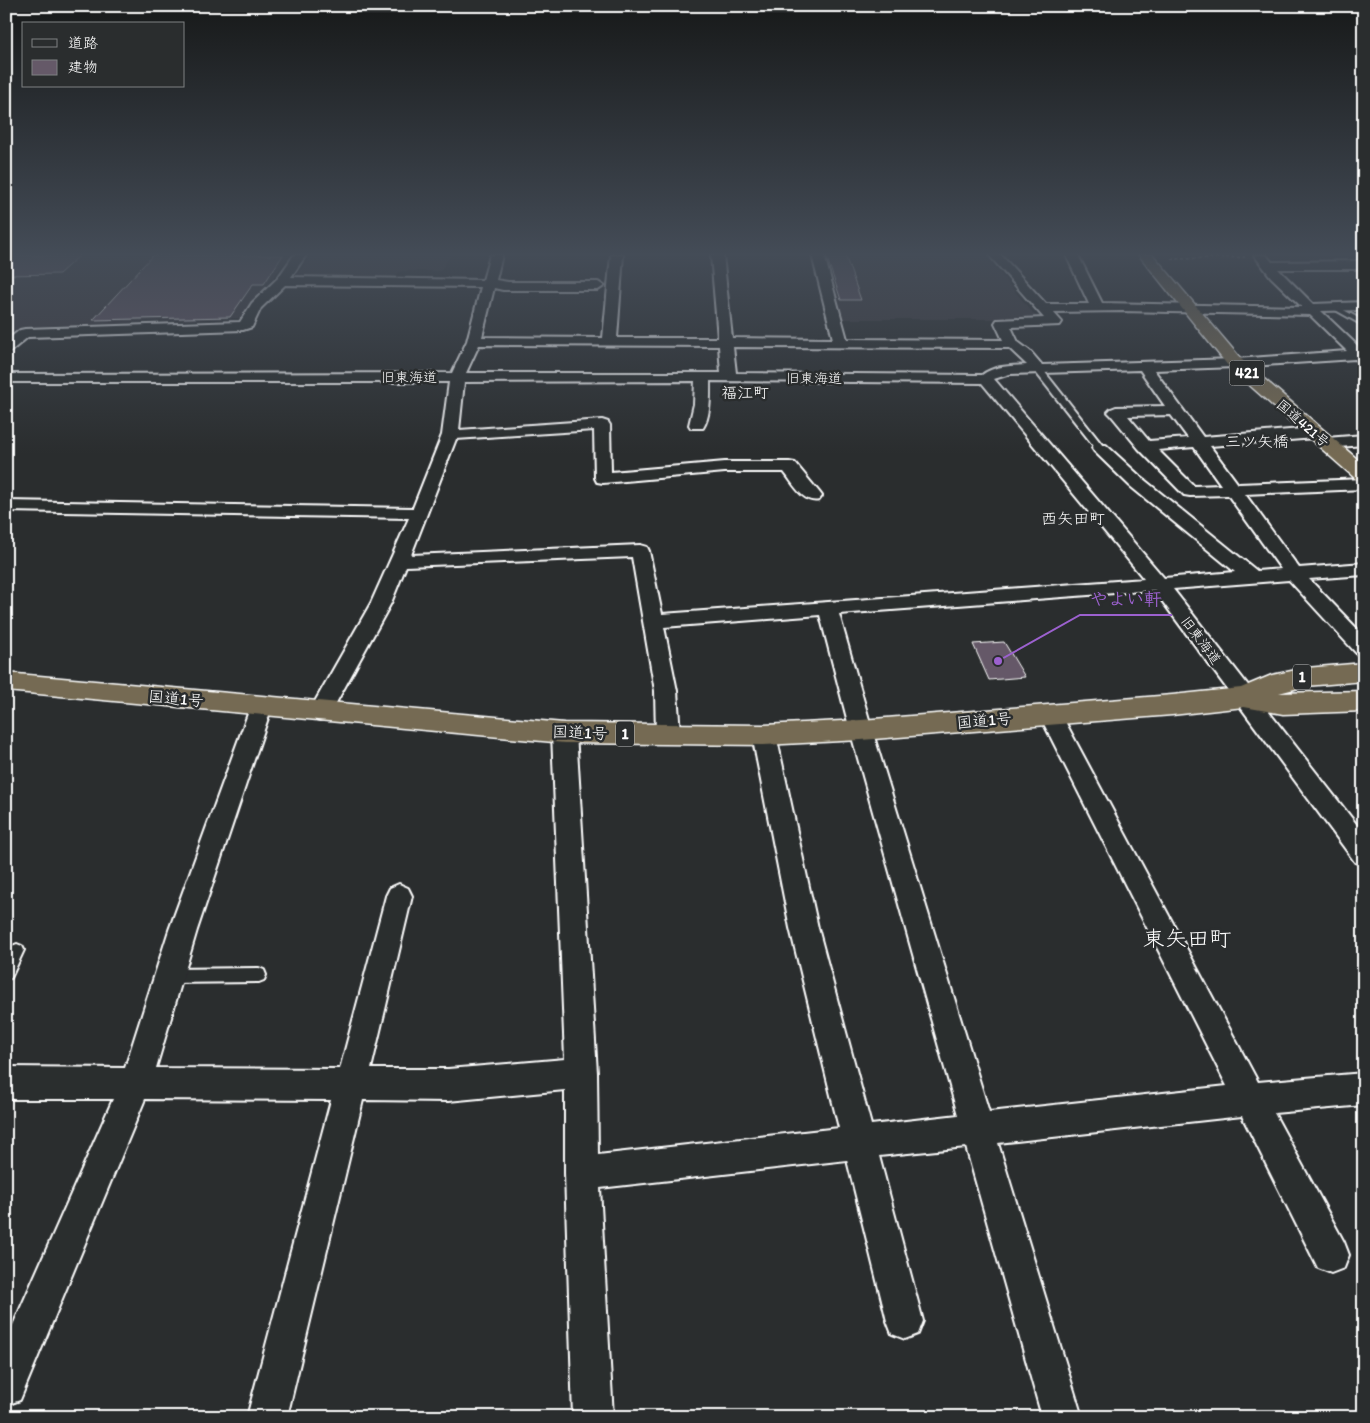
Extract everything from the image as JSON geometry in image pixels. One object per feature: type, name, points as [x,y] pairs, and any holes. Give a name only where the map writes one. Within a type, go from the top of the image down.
[{"type":"highway","name":"国道421号","points":[[1200,321],[1235,363],[1364,476]]},
{"type":"highway","name":"国道1号","points":[[6,682],[564,733],[764,735],[861,730],[1172,705],[1244,696],[1281,682],[1306,677],[1364,672]]},
{"type":"highway","name":"国道1号","points":[[1244,696],[1283,704],[1364,700]]},
{"type":"street","points":[[6,348],[25,333],[244,326],[247,321]]},
{"type":"street","points":[[320,712],[381,603],[400,561],[450,435],[457,377],[484,338],[489,321]]},
{"type":"street","points":[[610,341],[612,321]]},
{"type":"street","points":[[723,321],[729,377]]},
{"type":"street","points":[[836,321],[842,343]]},
{"type":"street","points":[[1037,368],[1025,354],[1012,344],[1002,324],[1054,321]]},
{"type":"street","points":[[1323,321],[1361,356]]},
{"type":"street","points":[[484,338],[610,341],[1012,344]]},
{"type":"street","points":[[986,379],[992,374],[1010,370],[1037,368],[1235,363],[1361,356]]},
{"type":"street","points":[[1144,366],[1294,574],[1364,650]]},
{"type":"street","points":[[697,425],[702,404],[703,377]]},
{"type":"street","name":"旧東海道","points":[[6,378],[729,377],[986,379],[1159,584],[1364,854]]},
{"type":"street","points":[[1177,410],[1116,412],[1190,491]]},
{"type":"street","points":[[450,435],[602,425],[603,478],[724,467],[789,467],[813,496]]},
{"type":"street","points":[[1146,446],[1200,442],[1320,438],[1364,440]]},
{"type":"street","points":[[1100,448],[1152,495],[1253,577]]},
{"type":"street","points":[[1152,495],[1233,488],[1364,484]]},
{"type":"street","points":[[6,506],[420,513]]},
{"type":"street","points":[[400,561],[640,551],[666,691],[668,734]]},
{"type":"street","points":[[654,621],[1364,569]]},
{"type":"street","points":[[828,609],[861,730],[1062,1417]]},
{"type":"street","points":[[6,1386],[136,1083],[168,976],[261,706]]},
{"type":"street","points":[[1050,714],[1331,1255]]},
{"type":"street","points":[[564,733],[581,1073],[582,1174],[593,1417]]},
{"type":"street","points":[[764,735],[804,928],[905,1322]]},
{"type":"street","points":[[267,1417],[399,896]]},
{"type":"street","points":[[6,1084],[353,1083],[448,1085],[511,1081],[581,1073]]},
{"type":"street","points":[[582,1174],[1249,1099],[1364,1089]]},
{"type":"lane","points":[[1037,368],[1100,448]]},
{"type":"lane","points":[[6,973],[17,950]]},
{"type":"lane","points":[[168,976],[259,976]]},
{"type":"shaded area","points":[[6,321],[159,321],[22,327],[6,338]]},
{"type":"building","points":[[1004,642],[1025,677],[989,680],[973,644]]},
{"type":"place","name":"やよい軒","points":[[998,661]]},
{"type":"district","name":"福江町","points":[[745,392]]},
{"type":"district","name":"三ツ矢橋","points":[[1257,441]]},
{"type":"district","name":"西矢田町","points":[[1073,518]]},
{"type":"district","name":"東矢田町","points":[[1187,938]]}]
